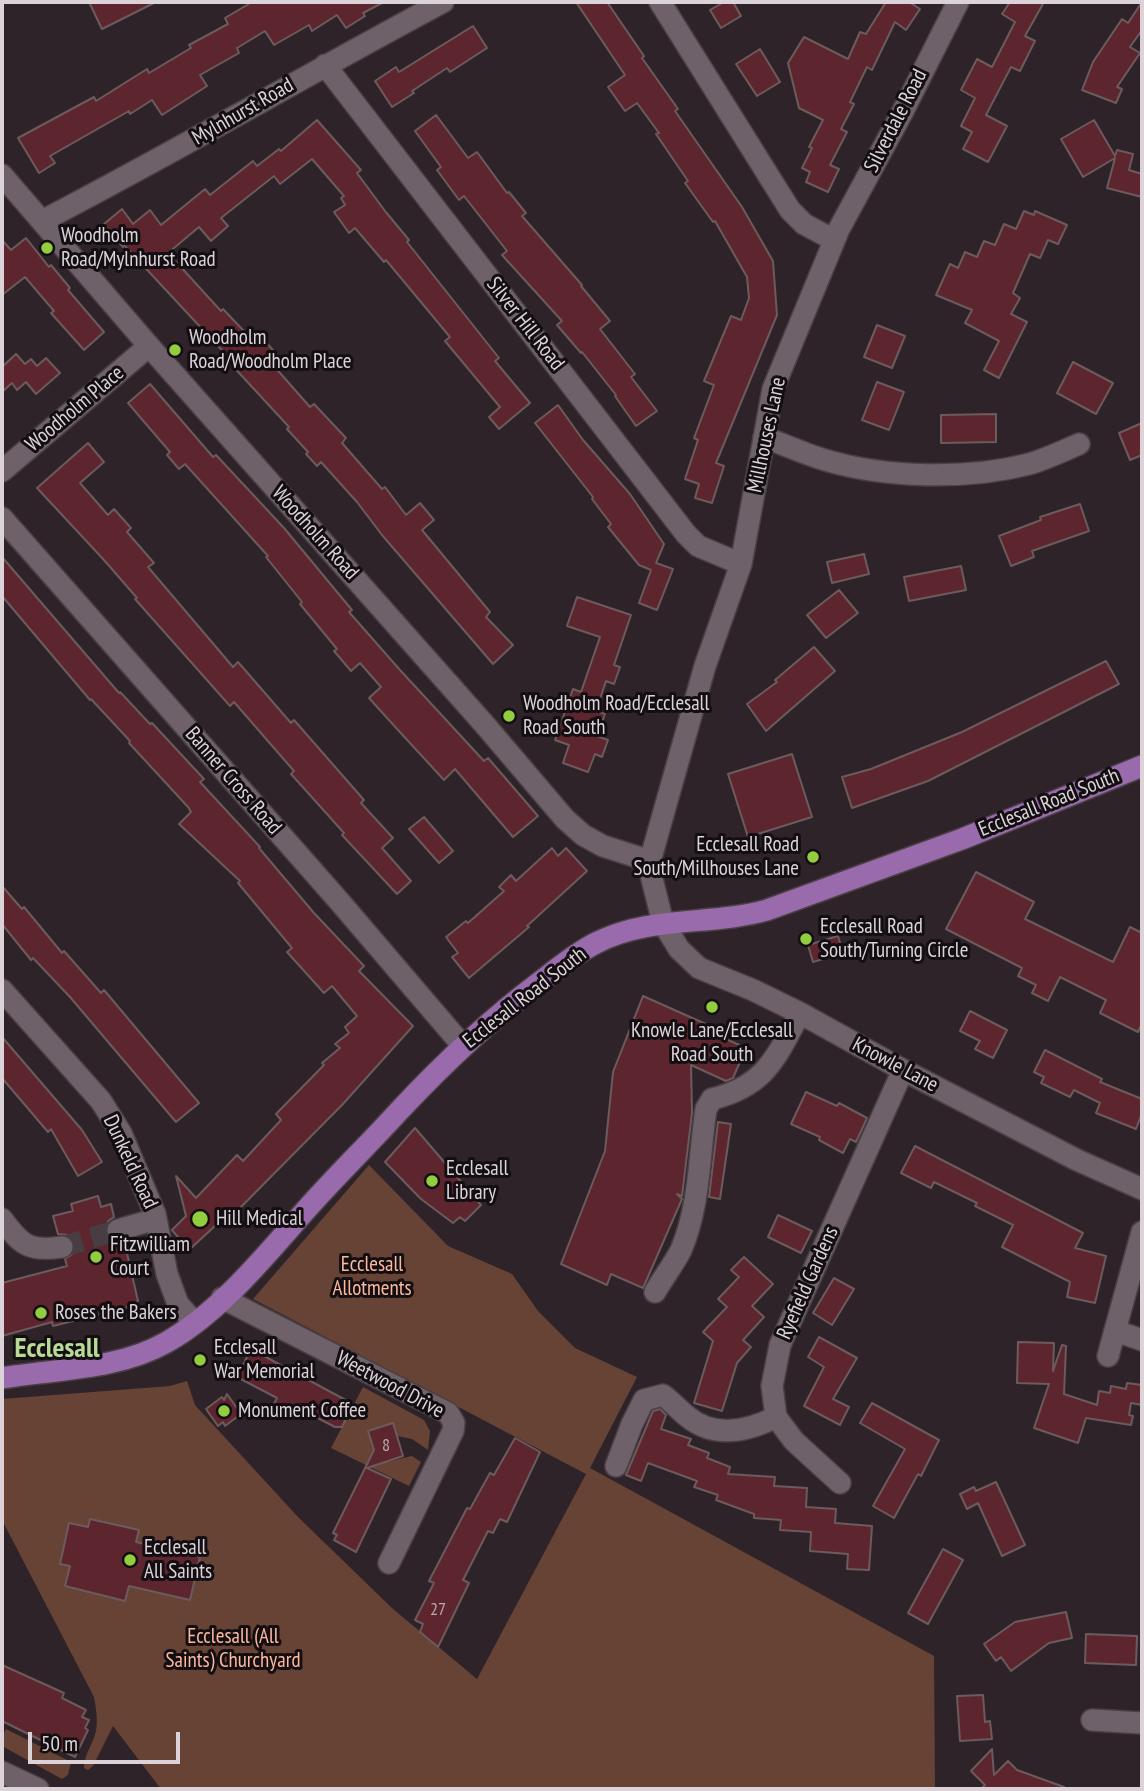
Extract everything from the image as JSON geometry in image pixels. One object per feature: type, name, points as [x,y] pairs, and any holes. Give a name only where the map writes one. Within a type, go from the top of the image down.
[{"type":"main road","name":"Ecclesall Road South","points":[[2,1378],[132,1358],[166,1342],[195,1323],[222,1298],[425,1082],[505,1008],[595,943],[628,930],[663,923],[741,916],[777,906],[962,839],[1142,766]]},
{"type":"street","name":"Mylnhurst Road","points":[[42,221],[156,162],[325,65],[443,2]]},
{"type":"street","points":[[660,2],[790,210],[804,224],[834,240]]},
{"type":"street","name":"Silverdale Road","points":[[834,240],[958,2]]},
{"type":"street","name":"Silver Hill Road","points":[[325,65],[687,534],[698,546],[741,564]]},
{"type":"street","name":"Woodholm Road","points":[[2,175],[565,819],[583,835],[603,846],[650,861]]},
{"type":"street","name":"Millhouses Lane","points":[[663,923],[650,861],[705,667],[741,564],[773,388],[834,240]]},
{"type":"street","name":"Woodholm Place","points":[[2,471],[149,346]]},
{"type":"street","points":[[764,438],[846,465],[922,474],[979,473],[1007,469],[1032,463],[1079,444]]},
{"type":"street","name":"Banner Cross Road","points":[[2,518],[463,1046]]},
{"type":"street","name":"Knowle Lane","points":[[663,923],[679,949],[699,968],[800,1013],[1077,1160],[1142,1189]]},
{"type":"street","name":"Dunkeld Road","points":[[2,990],[102,1101],[126,1143],[156,1219],[167,1274],[178,1304],[195,1323]]},
{"type":"street","points":[[655,1292],[680,1250],[690,1220],[698,1191],[706,1109],[712,1099],[732,1094],[752,1084],[775,1058],[800,1013]]},
{"type":"street","name":"Ryefield Gardens","points":[[776,1417],[772,1386],[780,1345],[903,1070]]},
{"type":"street","points":[[2,1219],[21,1243],[40,1250],[62,1247]]},
{"type":"street","points":[[118,1230],[156,1219]]},
{"type":"street","points":[[1108,1356],[1142,1232]]},
{"type":"street","name":"Weetwood Drive","points":[[222,1298],[448,1413],[454,1423],[453,1431],[389,1563]]},
{"type":"street","points":[[1116,1331],[1142,1340]]},
{"type":"street","points":[[616,1466],[644,1400],[663,1395],[689,1418],[707,1427],[729,1432],[755,1428],[776,1417],[794,1441],[840,1483]]},
{"type":"street","points":[[1092,1720],[1142,1723]]},
{"type":"street","points":[[2,1772],[38,1789]]},
{"type":"green space","name":"Ecclesall (All Saints) Churchyard","points":[[369,1165],[448,1246],[512,1274],[538,1311],[575,1348],[637,1377],[590,1468],[934,1656],[935,1789],[161,1789],[113,1726],[93,1766],[88,1770],[84,1768],[96,1731],[94,1697],[2,1520],[2,1399],[170,1386],[187,1381],[195,1405],[298,1517],[393,1609],[477,1679],[586,1474],[253,1299]]},
{"type":"green space","points":[[363,1387],[424,1420],[430,1431],[428,1450],[412,1439],[397,1436],[393,1423],[368,1431],[378,1464],[412,1456],[421,1462],[409,1486],[331,1448]]},
{"type":"green space","points":[[6,1729],[71,1762],[68,1775],[62,1779],[2,1746],[2,1736]]},
{"type":"building","points":[[89,2],[156,2],[102,29]]},
{"type":"building","points":[[252,2],[384,2],[363,13],[365,16],[346,28],[337,15],[312,31],[309,25],[274,45],[265,31],[237,48],[239,53],[200,75],[207,86],[162,115],[152,100],[50,156],[55,163],[39,173],[18,138],[94,97],[96,101],[147,69],[149,73],[191,48],[189,45],[228,24],[225,18]]},
{"type":"building","points":[[576,2],[607,2],[678,109],[675,111],[742,207],[773,261],[777,315],[716,463],[724,466],[712,503],[695,498],[699,484],[685,479],[698,440],[694,438],[714,385],[704,381],[731,316],[741,320],[749,298],[747,277],[715,221],[713,222],[685,183],[688,181],[656,134],[659,133],[637,103],[625,111],[608,87],[625,75]]},
{"type":"building","points":[[724,2],[733,2],[741,16],[721,28],[710,10]]},
{"type":"building","points":[[886,2],[909,2],[920,9],[906,30],[895,22],[872,70],[867,67],[850,102],[854,104],[841,129],[847,132],[830,165],[839,169],[828,192],[806,182],[810,172],[802,168],[823,120],[799,108],[788,63],[804,37],[848,59],[860,32],[866,34]]},
{"type":"building","points":[[1010,2],[1044,2],[1025,36],[1035,41],[1020,71],[1011,67],[986,115],[1007,126],[988,162],[963,149],[972,132],[961,126],[975,98],[961,90],[977,59],[992,67],[1015,22],[1002,14]]},
{"type":"building","points":[[1142,2],[1142,30],[1130,47],[1140,53],[1117,87],[1122,89],[1116,103],[1082,90],[1093,62],[1122,19],[1128,23]]},
{"type":"building","points":[[473,26],[487,48],[450,72],[447,68],[392,107],[375,81],[396,67],[399,72]]},
{"type":"building","points":[[760,49],[780,82],[757,96],[736,64]]},
{"type":"building","points":[[436,115],[468,158],[477,152],[507,193],[509,192],[526,213],[522,216],[610,321],[600,329],[635,374],[631,377],[657,411],[636,426],[616,395],[557,325],[562,321],[502,255],[507,251],[464,196],[459,200],[437,170],[441,167],[415,131]]},
{"type":"building","points":[[317,120],[361,170],[357,173],[409,240],[407,242],[499,358],[495,361],[530,403],[499,429],[489,417],[500,407],[445,341],[450,337],[386,260],[384,262],[355,228],[349,233],[334,212],[345,205],[341,198],[344,196],[312,159],[280,184],[274,176],[221,218],[228,226],[211,241],[199,227],[168,253],[221,311],[223,309],[258,346],[264,340],[280,358],[273,365],[310,407],[314,404],[346,438],[342,443],[382,489],[385,487],[406,515],[420,503],[434,520],[422,530],[490,612],[486,617],[513,645],[493,664],[357,502],[321,462],[317,466],[306,454],[308,452],[287,429],[289,427],[229,362],[231,360],[104,224],[122,209],[133,224],[150,210],[161,225],[205,189],[210,195],[253,161],[257,166],[279,149],[281,151]]},
{"type":"building","points":[[1094,120],[1115,156],[1117,150],[1133,154],[1129,170],[1142,174],[1142,197],[1107,188],[1115,158],[1083,177],[1061,139]]},
{"type":"building","points":[[1024,211],[1034,215],[1035,211],[1067,225],[1058,244],[1048,240],[1040,258],[1030,254],[1013,293],[1020,298],[1011,314],[1027,322],[999,378],[984,370],[999,341],[965,323],[972,310],[936,295],[950,264],[958,268],[965,252],[977,257],[984,241],[995,245],[1004,224],[1016,229]]},
{"type":"building","points":[[26,238],[104,332],[84,350],[51,313],[54,311],[25,277],[2,295],[2,240],[11,250]]},
{"type":"building","points":[[877,325],[905,336],[892,368],[864,357]]},
{"type":"building","points":[[16,354],[25,364],[31,359],[37,366],[46,358],[60,373],[36,394],[26,382],[17,390],[12,383],[2,392],[2,367]]},
{"type":"building","points":[[1073,362],[1113,383],[1096,414],[1057,393]]},
{"type":"building","points":[[877,382],[904,392],[889,430],[862,420]]},
{"type":"building","points":[[150,384],[213,457],[216,455],[284,528],[352,610],[349,612],[400,670],[484,761],[488,758],[538,816],[513,837],[455,769],[444,780],[369,698],[381,687],[360,663],[351,671],[266,557],[268,556],[185,464],[179,469],[167,455],[170,452],[128,403]]},
{"type":"building","points":[[558,405],[583,440],[630,494],[664,544],[656,563],[673,569],[657,610],[639,603],[651,570],[639,565],[608,527],[611,524],[593,497],[535,423]]},
{"type":"building","points":[[996,414],[996,442],[941,443],[941,415]]},
{"type":"building","points":[[1142,423],[1142,455],[1130,460],[1119,433]]},
{"type":"building","points":[[88,443],[104,462],[80,483],[108,515],[114,509],[131,528],[127,532],[154,563],[148,567],[233,667],[238,662],[291,723],[294,720],[364,800],[361,803],[393,838],[382,848],[411,881],[397,894],[342,835],[344,833],[291,774],[294,771],[234,702],[230,706],[104,560],[37,488]]},
{"type":"building","points":[[1080,504],[1089,531],[1032,551],[1034,557],[1011,566],[999,536],[1041,520],[1040,517]]},
{"type":"building","points":[[864,554],[869,574],[832,583],[827,562]]},
{"type":"building","points":[[2,557],[119,693],[152,723],[204,779],[200,782],[364,966],[359,971],[413,1026],[342,1105],[234,1214],[231,1211],[189,1250],[172,1230],[186,1216],[176,1176],[196,1198],[237,1155],[243,1161],[281,1120],[276,1114],[324,1065],[322,1063],[340,1048],[335,1044],[349,1033],[345,1027],[357,1016],[332,986],[324,993],[287,952],[292,948],[238,883],[240,881],[179,824],[191,812],[188,807],[90,700],[2,596]]},
{"type":"building","points":[[961,566],[966,590],[909,601],[904,577]]},
{"type":"building","points":[[839,590],[858,613],[826,638],[807,615]]},
{"type":"building","points":[[577,597],[631,615],[614,665],[620,667],[614,684],[606,681],[596,711],[605,714],[597,736],[608,740],[602,757],[595,754],[588,772],[563,763],[569,745],[555,740],[573,689],[581,692],[600,637],[567,626]]},
{"type":"building","points":[[814,647],[835,671],[766,731],[747,704],[777,682],[775,680]]},
{"type":"building","points":[[1106,661],[1119,684],[928,781],[852,808],[842,777],[871,769],[962,732]]},
{"type":"building","points":[[792,754],[812,817],[748,837],[728,774]]},
{"type":"building","points":[[424,817],[453,851],[439,863],[409,829]]},
{"type":"building","points":[[552,848],[558,856],[566,848],[587,871],[527,926],[529,927],[469,978],[452,957],[458,953],[446,937],[466,921],[468,923],[504,891],[499,887],[511,875],[516,881]]},
{"type":"building","points":[[976,872],[1034,902],[1025,919],[1113,962],[1130,927],[1142,933],[1142,1023],[1138,1032],[1100,1013],[1106,1000],[1060,977],[1048,1001],[1032,993],[1036,985],[1018,976],[1022,968],[946,929]]},
{"type":"building","points":[[2,886],[101,993],[104,990],[199,1103],[176,1122],[70,997],[33,958],[31,960],[2,924]]},
{"type":"building","points":[[838,936],[843,953],[813,962],[808,945]]},
{"type":"building","points":[[643,996],[717,1029],[715,1034],[746,1048],[733,1078],[726,1081],[691,1065],[692,1113],[682,1196],[677,1194],[682,1199],[643,1288],[611,1274],[607,1285],[561,1264],[605,1151],[613,1072]]},
{"type":"building","points":[[970,1011],[1007,1030],[993,1058],[975,1049],[980,1041],[960,1031]]},
{"type":"building","points":[[2,1037],[82,1130],[102,1162],[78,1176],[51,1129],[48,1132],[2,1078]]},
{"type":"building","points":[[1045,1050],[1102,1079],[1100,1082],[1142,1099],[1142,1113],[1136,1129],[1096,1113],[1100,1103],[1074,1090],[1070,1097],[1041,1083],[1044,1077],[1034,1072]]},
{"type":"building","points":[[806,1092],[837,1106],[839,1103],[867,1118],[856,1142],[850,1139],[843,1153],[819,1140],[820,1137],[791,1124]]},
{"type":"building","points":[[718,1122],[731,1124],[720,1199],[709,1197]]},
{"type":"building","name":"Ecclesall Library","points":[[415,1128],[481,1205],[465,1221],[460,1217],[453,1223],[421,1199],[385,1162]]},
{"type":"building","points":[[915,1146],[1083,1233],[1075,1248],[1106,1256],[1095,1303],[1067,1297],[1070,1282],[1002,1247],[1013,1225],[975,1206],[977,1203],[934,1182],[931,1188],[901,1173]]},
{"type":"building","name":"Fitzwilliam Court","points":[[98,1196],[101,1207],[111,1204],[114,1217],[108,1221],[105,1233],[109,1240],[121,1243],[123,1249],[126,1249],[138,1301],[133,1306],[53,1326],[52,1322],[2,1336],[2,1283],[67,1266],[65,1259],[74,1253],[75,1245],[68,1235],[58,1234],[53,1216],[73,1211],[71,1204]]},
{"type":"building","points":[[778,1215],[812,1231],[801,1253],[768,1237]]},
{"type":"building","points":[[744,1257],[773,1284],[752,1306],[764,1317],[743,1340],[751,1347],[737,1363],[722,1411],[694,1403],[713,1341],[703,1332],[727,1307],[718,1299],[739,1277],[731,1270]]},
{"type":"building","points":[[834,1278],[854,1289],[832,1325],[813,1313]]},
{"type":"building","points":[[819,1337],[857,1358],[833,1399],[849,1407],[840,1425],[804,1406],[824,1367],[808,1357]]},
{"type":"building","points":[[1018,1342],[1054,1343],[1053,1371],[1062,1345],[1066,1346],[1064,1394],[1097,1405],[1099,1391],[1110,1393],[1111,1386],[1126,1389],[1127,1383],[1142,1385],[1142,1405],[1131,1403],[1131,1425],[1086,1418],[1078,1443],[1034,1428],[1049,1384],[1017,1383]]},
{"type":"building","points":[[251,1349],[353,1404],[342,1427],[335,1427],[304,1411],[301,1417],[291,1411],[288,1416],[272,1408],[277,1398],[237,1377]]},
{"type":"building","name":"Monument Coffee","points":[[227,1394],[241,1414],[225,1426],[223,1422],[218,1426],[206,1409],[222,1397],[224,1400]]},
{"type":"building","points":[[872,1403],[939,1440],[921,1476],[918,1474],[894,1518],[873,1506],[905,1449],[860,1423]]},
{"type":"building","points":[[660,1409],[666,1415],[661,1429],[691,1439],[688,1445],[709,1453],[707,1458],[730,1467],[728,1474],[775,1477],[774,1486],[807,1488],[806,1507],[836,1509],[835,1523],[872,1526],[869,1570],[847,1569],[848,1554],[810,1551],[811,1532],[780,1530],[781,1520],[754,1518],[754,1514],[716,1500],[718,1495],[694,1487],[697,1481],[648,1463],[641,1481],[626,1475],[653,1411]]},
{"type":"building","points":[[393,1423],[403,1456],[367,1468],[391,1479],[356,1552],[334,1540],[337,1535],[333,1533],[374,1450],[368,1431]]},
{"type":"building","points":[[515,1438],[540,1452],[507,1522],[500,1519],[493,1533],[488,1531],[463,1580],[469,1583],[438,1647],[420,1632],[423,1624],[415,1620],[434,1583],[429,1581],[467,1508],[470,1509],[490,1473],[494,1475]]},
{"type":"building","points":[[996,1482],[1025,1545],[1002,1556],[978,1503],[967,1509],[960,1494],[974,1487],[976,1491]]},
{"type":"building","name":"Ecclesall All Saints","points":[[90,1519],[139,1530],[136,1542],[200,1557],[190,1600],[129,1586],[125,1601],[65,1586],[70,1566],[60,1564],[69,1523],[88,1527]]},
{"type":"building","points":[[943,1549],[963,1560],[928,1624],[908,1613]]},
{"type":"building","points":[[1066,1612],[1072,1638],[1049,1643],[1011,1671],[1001,1657],[996,1661],[984,1644],[1015,1622]]},
{"type":"building","points":[[1086,1634],[1137,1636],[1136,1665],[1085,1663]]},
{"type":"building","points":[[2,1665],[64,1693],[62,1698],[86,1710],[82,1717],[89,1720],[85,1728],[88,1730],[75,1757],[2,1721]]},
{"type":"building","points":[[983,1695],[985,1722],[990,1721],[992,1739],[960,1741],[957,1696]]},
{"type":"building","points":[[992,1749],[994,1775],[1008,1761],[1017,1770],[1064,1789],[981,1789],[985,1785],[971,1771]]},
{"type":"tunnel","points":[[62,1247],[118,1230]]},
{"type":"place","name":"Woodholm Road/Mylnhurst Road","points":[[47,248]]},
{"type":"place","name":"Woodholm Road/Woodholm Place","points":[[175,350]]},
{"type":"place","name":"Woodholm Road/Ecclesall Road South","points":[[509,716]]},
{"type":"place","name":"Ecclesall Road South/Millhouses Lane","points":[[813,857]]},
{"type":"place","name":"Ecclesall Road South/Turning Circle","points":[[806,939]]},
{"type":"place","name":"Knowle Lane/Ecclesall Road South","points":[[712,1007]]},
{"type":"place","name":"Ecclesall Library","points":[[432,1181]]},
{"type":"place","name":"Hill Medical","points":[[200,1219]]},
{"type":"place","name":"Fitzwilliam Court","points":[[96,1257]]},
{"type":"place","name":"Roses the Bakers","points":[[41,1313]]},
{"type":"place","name":"Ecclesall War Memorial","points":[[200,1360]]},
{"type":"place","name":"Monument Coffee","points":[[224,1411]]},
{"type":"place","name":"Ecclesall All Saints","points":[[130,1560]]},
{"type":"district","name":"Ecclesall","points":[[57,1349]]},
{"type":"park label","name":"Ecclesall Allotments","points":[[372,1277]]}]
